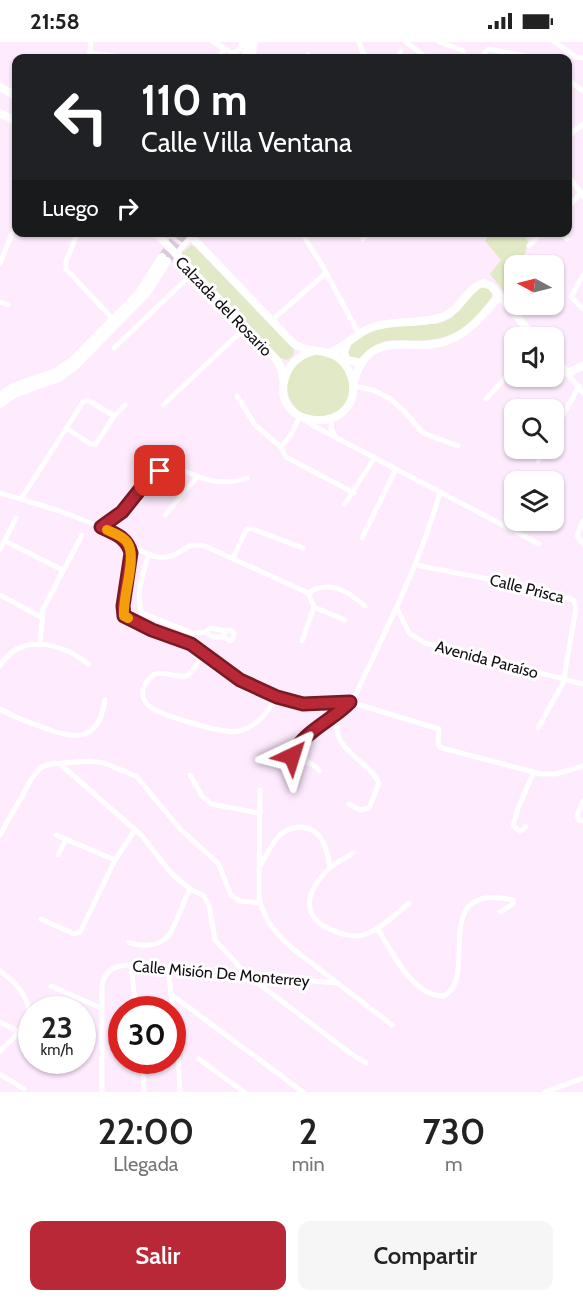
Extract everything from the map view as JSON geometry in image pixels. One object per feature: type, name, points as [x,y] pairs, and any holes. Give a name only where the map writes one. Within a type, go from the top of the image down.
[{"type":"street","points":[[213,42],[238,54]]},
{"type":"street","points":[[233,53],[239,50],[242,42]]},
{"type":"street","points":[[406,42],[422,54]]},
{"type":"street","points":[[439,42],[464,51]]},
{"type":"street","points":[[554,42],[577,57],[583,58]]},
{"type":"street","points":[[221,54],[224,49]]},
{"type":"street","points":[[484,54],[489,49],[515,54]]},
{"type":"street","points":[[572,180],[582,193]]},
{"type":"street","points":[[0,263],[12,234]]},
{"type":"street","points":[[76,237],[66,261],[66,268],[109,315]]},
{"type":"street","name":"Calzada del Rosario","points":[[159,237],[276,359],[281,368],[287,403],[301,417]]},
{"type":"street","points":[[175,255],[189,237]]},
{"type":"street","name":"Calzada del Rosario","points":[[194,237],[294,344],[314,351],[330,353]]},
{"type":"street","points":[[304,237],[359,334]]},
{"type":"street","points":[[529,246],[537,237]]},
{"type":"street","points":[[0,396],[13,387],[56,372],[73,360],[140,293],[165,259],[146,294],[75,366],[59,378],[16,393],[0,404]]},
{"type":"street","points":[[114,348],[193,273]]},
{"type":"street","points":[[271,321],[326,273]]},
{"type":"street","points":[[583,275],[571,297],[583,309]]},
{"type":"street","points":[[353,384],[348,368],[330,353],[369,328],[381,324],[429,320],[444,316],[455,310],[477,286],[483,283],[489,284],[525,327]]},
{"type":"street","points":[[301,417],[315,421],[332,418],[339,414],[350,402],[353,384],[362,363],[371,354],[391,344],[433,344],[456,337],[476,324],[499,296]]},
{"type":"street","points":[[0,302],[8,305]]},
{"type":"street","points":[[164,405],[245,328]]},
{"type":"street","points":[[276,359],[284,363],[292,360],[296,352],[294,344]]},
{"type":"street","points":[[347,344],[345,353],[347,360],[362,363]]},
{"type":"street","name":"Calzada del Rosario","points":[[283,384],[287,372],[294,363],[303,355],[314,351]]},
{"type":"street","points":[[567,373],[583,366]]},
{"type":"street","points":[[564,370],[583,393]]},
{"type":"street","points":[[486,399],[504,379]]},
{"type":"street","points":[[353,384],[389,398],[423,433],[458,446]]},
{"type":"street","points":[[564,414],[579,386]]},
{"type":"street","points":[[237,396],[255,425],[281,447],[286,457],[354,493]]},
{"type":"street","points":[[21,499],[86,400],[114,416]]},
{"type":"street","points":[[66,428],[92,444],[96,444],[114,416],[125,405]]},
{"type":"street","points":[[301,417],[308,423],[539,544]]},
{"type":"street","points":[[281,447],[301,417]]},
{"type":"street","points":[[332,418],[331,429],[337,438]]},
{"type":"street","points":[[345,504],[375,458]]},
{"type":"street","points":[[101,527],[122,512],[150,477],[168,468],[218,481],[247,478]]},
{"type":"street","points":[[362,538],[396,469]]},
{"type":"street","points":[[165,515],[197,477]]},
{"type":"street","points":[[355,696],[416,565],[427,538],[440,492]]},
{"type":"street","points":[[0,493],[60,511],[123,538],[131,553],[123,606],[124,616],[152,630],[184,640],[240,680],[277,697],[303,704],[351,702],[439,729],[438,744],[442,748],[534,772],[556,774],[583,766]]},
{"type":"street","points":[[0,550],[16,518]]},
{"type":"street","points":[[583,521],[577,533],[583,544]]},
{"type":"street","points":[[233,558],[249,528],[303,548]]},
{"type":"street","points":[[40,644],[41,617],[47,601],[82,535]]},
{"type":"street","points":[[5,541],[63,570]]},
{"type":"street","points":[[129,546],[149,554],[166,557],[188,545],[201,545],[308,593],[314,607],[302,641]]},
{"type":"street","points":[[149,554],[139,590],[138,603],[142,613],[192,633],[205,632],[211,628],[224,634]]},
{"type":"street","name":"Calle Prisca","points":[[416,565],[499,581],[573,600],[576,608],[563,683],[538,728]]},
{"type":"street","points":[[308,593],[319,588],[335,588],[353,596],[365,606]]},
{"type":"street","points":[[0,595],[41,617]]},
{"type":"street","points":[[314,607],[345,620]]},
{"type":"street","name":"Avenida Paraíso","points":[[397,608],[409,633],[425,643],[583,684]]},
{"type":"street","points":[[0,666],[15,648],[40,644],[58,648],[88,664]]},
{"type":"street","points":[[201,651],[194,670],[187,676],[159,674],[150,678],[142,690],[147,704],[159,711],[213,730],[236,732],[256,723],[277,697]]},
{"type":"street","points":[[0,709],[57,733],[76,736],[97,725],[105,700]]},
{"type":"street","points":[[283,767],[307,737],[351,702]]},
{"type":"street","points":[[342,711],[338,729],[343,745],[377,778],[379,783],[369,808],[360,810],[349,804]]},
{"type":"street","points":[[297,748],[309,763],[320,771]]},
{"type":"street","points":[[292,756],[296,761],[309,763]]},
{"type":"street","points":[[0,833],[37,771],[45,765],[97,762],[122,769],[136,776],[180,829],[218,863],[231,895],[240,901],[260,903]]},
{"type":"street","points":[[60,764],[135,830],[171,872],[190,889],[204,896],[209,906],[215,940],[246,974],[366,1063]]},
{"type":"street","points":[[526,827],[520,831],[513,826],[518,808],[534,772]]},
{"type":"street","points":[[190,775],[202,796],[211,804],[259,813]]},
{"type":"street","points":[[260,790],[260,903],[273,927],[283,940],[392,1025]]},
{"type":"street","points":[[583,801],[577,816],[583,821]]},
{"type":"street","points":[[259,868],[277,838],[296,827],[310,828],[317,832],[326,847],[330,867]]},
{"type":"street","points":[[41,919],[74,934],[80,932],[115,860],[135,830]]},
{"type":"street","points":[[56,835],[115,860]]},
{"type":"street","points":[[58,855],[66,839]]},
{"type":"street","points":[[353,853],[330,867],[317,883],[309,901],[309,908],[315,921],[351,936],[365,934],[377,928],[409,903]]},
{"type":"street","points":[[128,942],[141,946],[152,944],[168,935],[190,889]]},
{"type":"street","points":[[377,928],[412,981],[425,992],[444,996],[452,990],[455,984],[459,962],[459,931],[465,912],[472,904],[480,900],[513,900],[513,903],[500,912]]},
{"type":"street","points":[[131,965],[134,996]]},
{"type":"street","name":"Calle Misión De Monterrey","points":[[101,1008],[102,984],[106,975],[114,968],[131,965],[336,983]]},
{"type":"street","points":[[168,969],[178,1051],[180,1092]]},
{"type":"street","points":[[0,971],[15,982],[23,996]]},
{"type":"street","points":[[51,986],[101,1008],[102,1092]]},
{"type":"street","points":[[172,995],[303,1092]]},
{"type":"street","points":[[0,1022],[18,1031]]},
{"type":"street","points":[[0,1051],[18,1033]]},
{"type":"street","points":[[200,1059],[244,1092]]},
{"type":"street","points":[[0,1074],[24,1089]]},
{"type":"street","points":[[143,1074],[144,1092]]},
{"type":"street","points":[[545,1092],[583,1078]]},
{"type":"green space","points":[[488,237],[525,237],[528,242],[525,255],[504,255],[504,292],[490,274],[501,260],[485,241]]},
{"type":"green space","points":[[191,245],[293,347],[292,357],[286,360],[278,357],[183,257],[182,253]]},
{"type":"green space","points":[[482,286],[491,290],[492,296],[477,316],[461,330],[430,340],[383,342],[356,361],[349,359],[347,348],[364,333],[393,324],[437,324],[450,319]]},
{"type":"green space","points":[[319,354],[342,363],[351,386],[342,409],[319,418],[296,409],[287,386],[296,363]]},
{"type":"tunnel","points":[[162,257],[176,237]]},
{"type":"tunnel","points":[[167,261],[184,237]]},
{"type":"slow traffic","points":[[107,530],[126,540],[131,553],[123,606],[124,616],[128,618]]},
{"type":"route","points":[[160,471],[150,477],[122,512],[101,527],[123,538],[128,543],[131,553],[123,606],[124,616],[152,630],[184,640],[240,680],[277,697],[303,704],[350,702],[342,711],[307,737],[292,756]]}]
